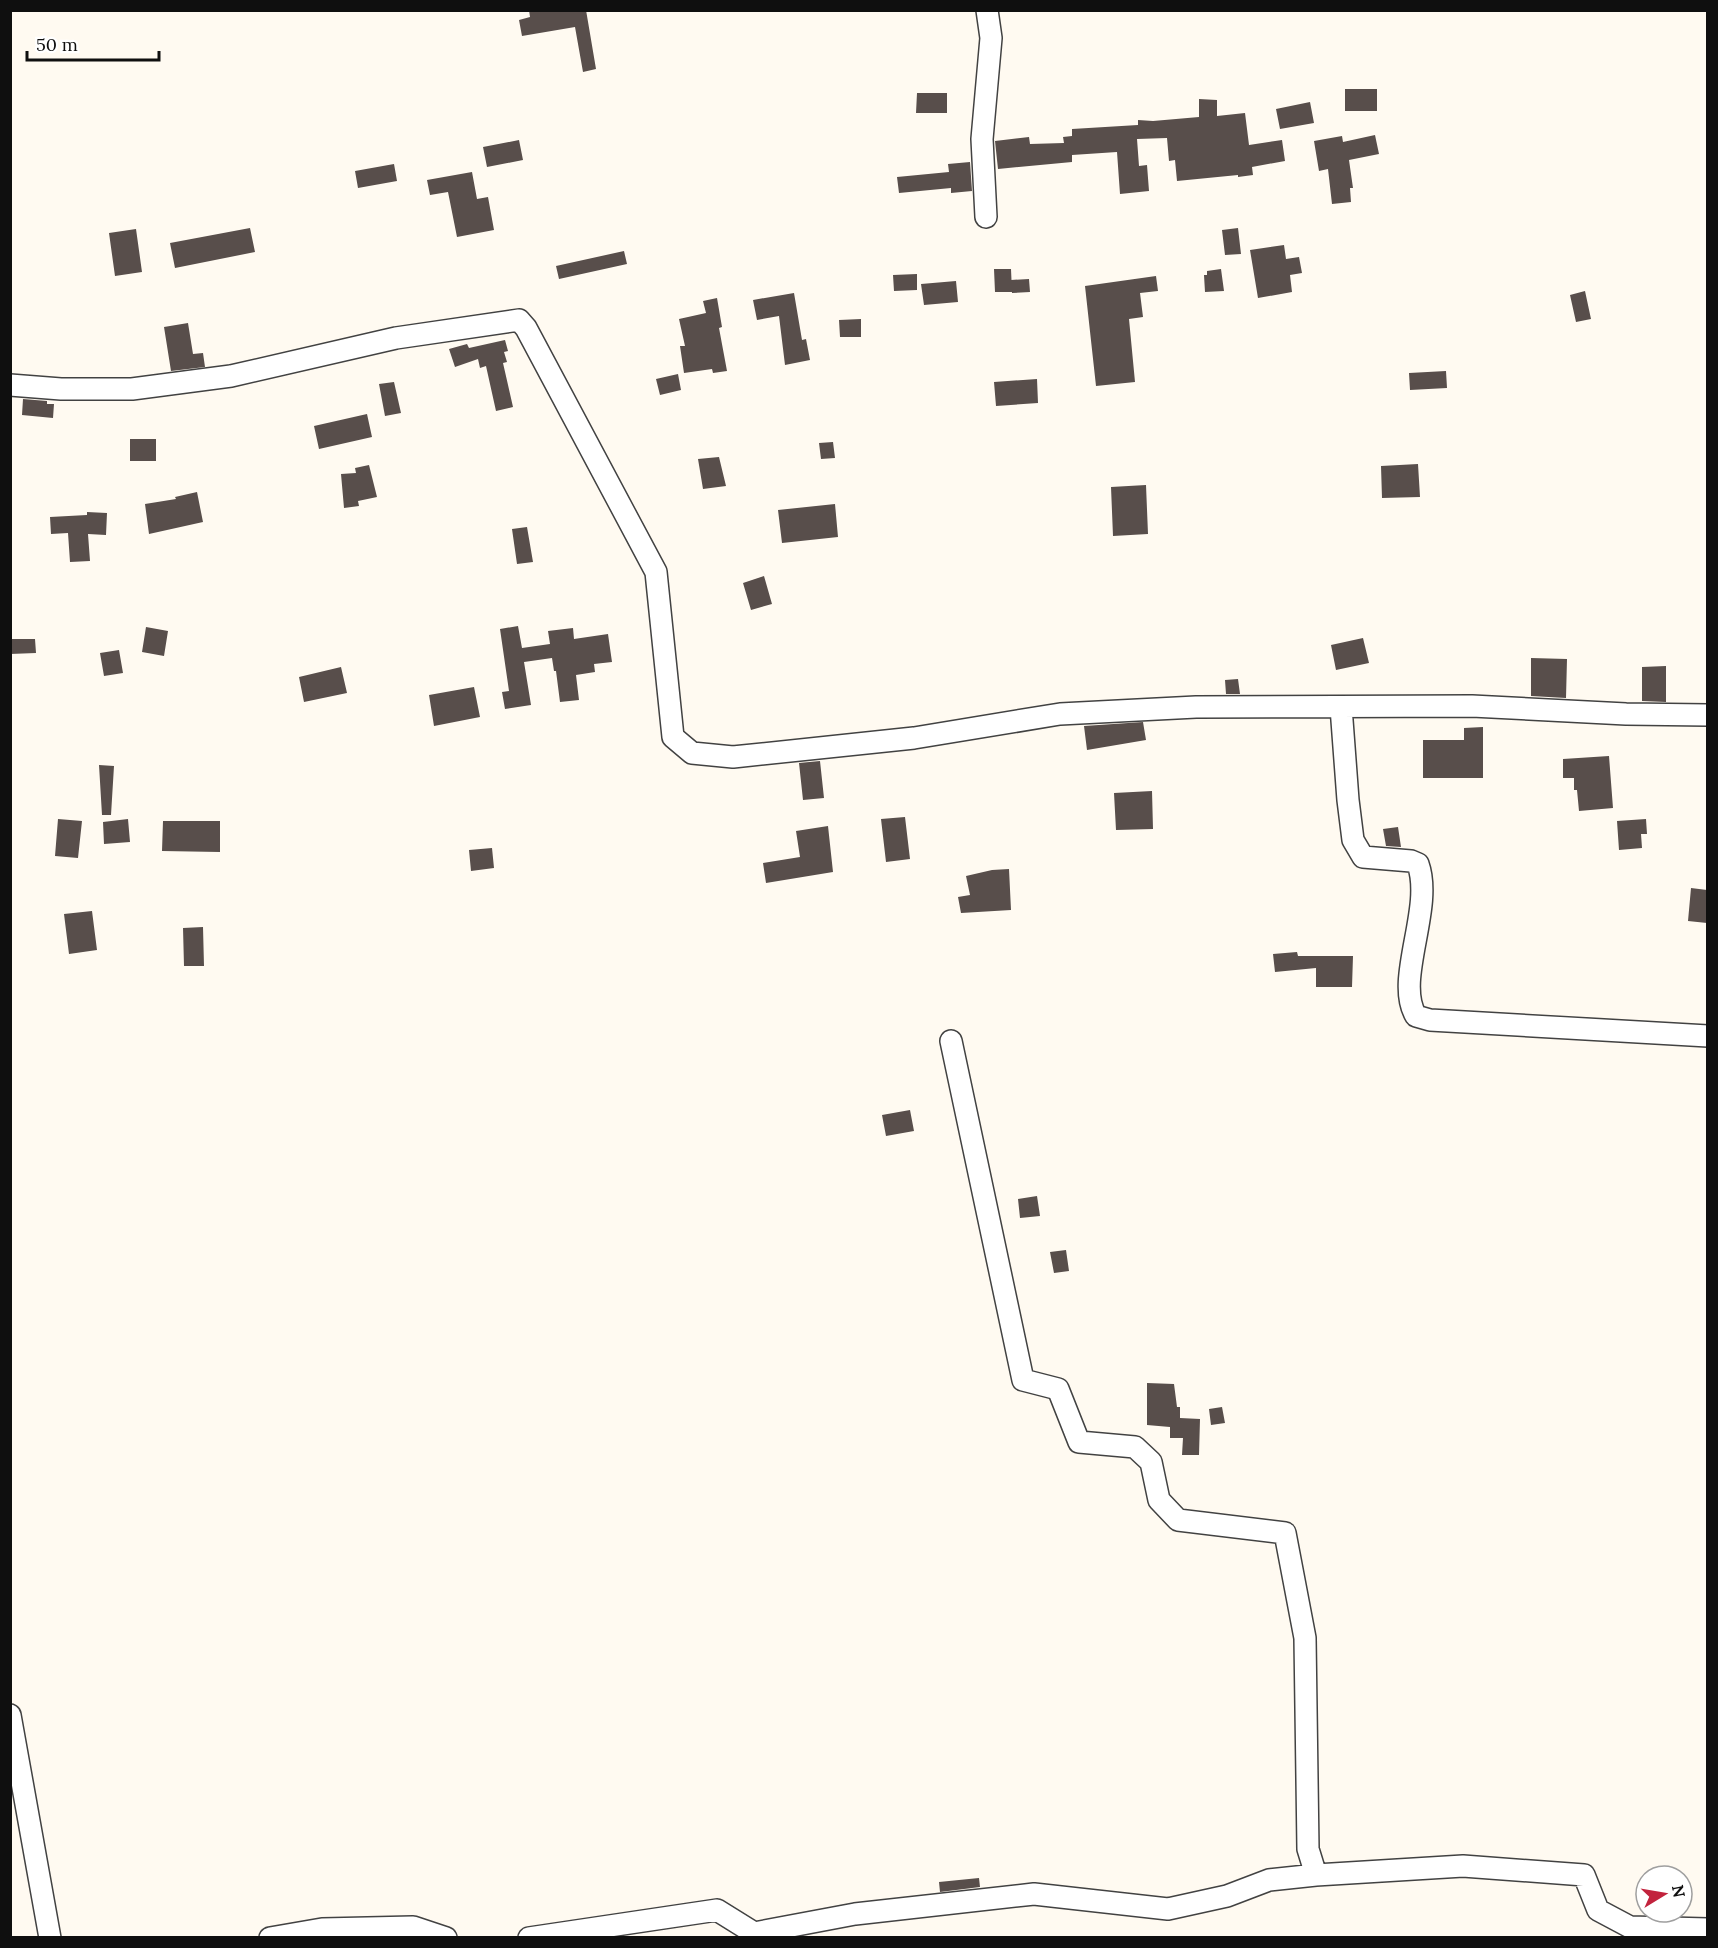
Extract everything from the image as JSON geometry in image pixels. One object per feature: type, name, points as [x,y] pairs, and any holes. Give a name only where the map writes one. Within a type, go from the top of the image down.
[{"type":"street","points":[[986,217],[982,139],[991,38],[987,10]]},
{"type":"street","points":[[10,385],[61,389],[132,390],[231,376],[396,338],[519,320],[526,328],[569,407],[656,572],[673,737],[692,753],[733,757],[914,738],[1060,714],[1196,707],[1473,706],[1626,714],[1707,715]]},
{"type":"street","points":[[1341,708],[1348,800],[1353,840],[1357,849],[1363,857],[1412,861],[1418,864],[1422,877],[1420,913],[1409,985],[1410,1006],[1416,1016],[1430,1020],[1707,1036]]},
{"type":"street","points":[[951,1041],[1023,1380],[1058,1389],[1079,1442],[1135,1447],[1151,1462],[1159,1500],[1178,1520],[1285,1533],[1305,1638],[1308,1849],[1316,1875]]},
{"type":"street","points":[[10,1715],[50,1938]]},
{"type":"street","points":[[529,1938],[717,1910],[754,1933],[855,1914],[1034,1894],[1168,1909],[1227,1896],[1269,1880],[1463,1866],[1584,1875],[1598,1910],[1630,1927],[1707,1929]]},
{"type":"street","points":[[270,1938],[321,1929],[351,1933],[413,1927],[446,1938]]},
{"type":"building","points":[[529,10],[586,10],[596,69],[583,72],[575,27],[522,36],[519,20],[530,17]]},
{"type":"building","points":[[1345,89],[1377,89],[1377,111],[1345,111]]},
{"type":"building","points":[[917,93],[947,93],[947,113],[916,113]]},
{"type":"building","points":[[1199,99],[1217,100],[1217,116],[1245,113],[1249,145],[1282,140],[1285,161],[1252,167],[1253,175],[1177,181],[1175,160],[1169,161],[1167,138],[1137,139],[1139,166],[1147,165],[1149,191],[1120,194],[1117,152],[1072,155],[1072,162],[998,169],[995,141],[1029,137],[1030,144],[1064,143],[1063,137],[1072,136],[1072,129],[1138,125],[1138,120],[1199,117]]},
{"type":"building","points":[[1310,102],[1314,123],[1280,129],[1276,109]]},
{"type":"building","points":[[1375,135],[1379,154],[1349,160],[1353,188],[1350,188],[1351,202],[1332,204],[1328,169],[1319,171],[1314,141],[1342,136],[1343,142]]},
{"type":"building","points":[[519,140],[523,160],[487,167],[483,147]]},
{"type":"building","points":[[970,162],[972,191],[951,193],[951,188],[899,193],[897,177],[949,172],[948,164]]},
{"type":"building","points":[[394,164],[397,181],[358,188],[355,171]]},
{"type":"building","points":[[472,172],[477,199],[488,197],[494,230],[457,237],[448,192],[430,195],[427,180]]},
{"type":"building","points":[[250,228],[255,252],[175,268],[170,243]]},
{"type":"building","points":[[1238,228],[1241,254],[1225,255],[1222,230]]},
{"type":"building","points":[[136,229],[142,272],[115,276],[109,233]]},
{"type":"building","points":[[1284,245],[1286,259],[1299,257],[1302,273],[1290,275],[1292,292],[1258,298],[1250,250]]},
{"type":"building","points":[[624,251],[627,264],[559,279],[556,266]]},
{"type":"building","points":[[994,269],[1011,269],[1012,292],[995,292]]},
{"type":"building","points":[[1221,269],[1224,291],[1205,292],[1204,275],[1207,275],[1207,271]]},
{"type":"building","points":[[917,274],[917,290],[894,291],[893,275]]},
{"type":"building","points":[[1156,276],[1158,291],[1140,293],[1143,317],[1129,319],[1135,382],[1096,386],[1085,286]]},
{"type":"building","points":[[1029,279],[1030,292],[1012,293],[1011,280]]},
{"type":"building","points":[[956,281],[958,302],[924,305],[921,284]]},
{"type":"building","points":[[1585,291],[1591,319],[1576,322],[1570,295]]},
{"type":"building","points":[[794,293],[802,340],[806,339],[810,360],[785,365],[779,316],[757,320],[753,300]]},
{"type":"building","points":[[717,298],[722,327],[719,328],[727,371],[713,373],[712,369],[684,373],[680,346],[685,346],[679,319],[706,313],[703,301]]},
{"type":"building","points":[[861,319],[861,337],[840,337],[839,320]]},
{"type":"building","points":[[188,323],[193,354],[203,353],[205,367],[171,371],[164,327]]},
{"type":"building","points":[[505,340],[508,351],[504,352],[507,362],[503,363],[513,407],[496,411],[486,366],[480,368],[478,359],[455,367],[449,349],[467,344],[469,348]]},
{"type":"building","points":[[1446,371],[1447,388],[1410,390],[1409,373]]},
{"type":"building","points":[[678,374],[681,390],[660,395],[656,379]]},
{"type":"building","points":[[1037,379],[1038,403],[996,406],[994,382]]},
{"type":"building","points":[[394,382],[401,413],[385,416],[379,384]]},
{"type":"building","points":[[23,399],[47,401],[47,404],[54,404],[53,418],[22,415]]},
{"type":"building","points":[[367,414],[372,437],[319,449],[314,426]]},
{"type":"building","points":[[130,439],[156,439],[156,461],[130,461]]},
{"type":"building","points":[[833,442],[835,458],[821,459],[819,443]]},
{"type":"building","points":[[719,457],[726,486],[703,489],[698,459]]},
{"type":"building","points":[[1418,464],[1420,497],[1382,498],[1381,466]]},
{"type":"building","points":[[369,465],[377,497],[358,501],[359,506],[344,508],[341,474],[356,473],[355,468]]},
{"type":"building","points":[[1146,485],[1148,534],[1113,536],[1111,487]]},
{"type":"building","points":[[197,492],[203,522],[149,534],[145,504],[176,499],[175,497]]},
{"type":"building","points":[[835,504],[838,537],[782,543],[778,510]]},
{"type":"building","points":[[87,512],[107,513],[106,535],[88,534],[90,561],[70,562],[68,533],[51,534],[50,517],[87,515]]},
{"type":"building","points":[[527,527],[533,562],[517,564],[512,529]]},
{"type":"building","points":[[764,576],[772,604],[751,610],[743,583]]},
{"type":"building","points":[[518,626],[522,648],[550,644],[548,631],[573,628],[574,639],[608,634],[612,662],[594,664],[595,672],[576,675],[579,700],[560,702],[552,658],[524,662],[531,705],[505,709],[502,692],[509,691],[500,629]]},
{"type":"building","points":[[146,627],[168,631],[164,656],[142,652]]},
{"type":"building","points":[[1363,638],[1369,663],[1336,670],[1331,645]]},
{"type":"building","points":[[10,639],[35,639],[36,653],[10,654]]},
{"type":"building","points":[[119,650],[123,673],[104,676],[100,653]]},
{"type":"building","points":[[1531,658],[1567,659],[1566,698],[1531,696]]},
{"type":"building","points":[[1666,666],[1666,702],[1642,701],[1642,667]]},
{"type":"building","points":[[341,667],[347,693],[304,702],[299,677]]},
{"type":"building","points":[[1238,679],[1240,694],[1226,694],[1225,680]]},
{"type":"building","points":[[474,687],[480,717],[434,726],[429,695]]},
{"type":"building","points":[[1143,722],[1146,740],[1087,750],[1084,726]]},
{"type":"building","points":[[1483,727],[1483,778],[1423,778],[1423,740],[1464,740],[1464,728]]},
{"type":"building","points":[[1609,756],[1613,808],[1579,811],[1574,778],[1563,778],[1563,759]]},
{"type":"building","points":[[820,761],[824,798],[803,800],[799,763]]},
{"type":"building","points":[[99,765],[114,766],[111,815],[102,815]]},
{"type":"building","points":[[1152,791],[1153,829],[1116,830],[1114,793]]},
{"type":"building","points":[[905,817],[910,859],[886,862],[881,819]]},
{"type":"building","points":[[58,819],[82,821],[78,858],[55,856]]},
{"type":"building","points":[[128,819],[130,842],[104,844],[103,822]]},
{"type":"building","points":[[1646,819],[1647,834],[1641,834],[1642,848],[1619,850],[1617,821]]},
{"type":"building","points":[[163,821],[220,821],[220,852],[162,851]]},
{"type":"building","points":[[828,826],[833,872],[766,883],[763,863],[800,857],[796,831]]},
{"type":"building","points":[[1398,827],[1401,847],[1386,846],[1383,829]]},
{"type":"building","points":[[492,848],[494,868],[471,871],[469,850]]},
{"type":"building","points":[[1009,869],[1011,910],[961,913],[958,897],[970,895],[966,876]]},
{"type":"building","points":[[1691,888],[1707,890],[1707,923],[1688,921]]},
{"type":"building","points":[[92,911],[97,950],[69,954],[64,914]]},
{"type":"building","points":[[203,927],[204,966],[184,966],[183,928]]},
{"type":"building","points":[[1297,952],[1298,956],[1353,956],[1352,987],[1316,987],[1316,968],[1275,972],[1273,954]]},
{"type":"building","points":[[910,1110],[914,1131],[886,1136],[882,1115]]},
{"type":"building","points":[[1037,1196],[1040,1216],[1020,1218],[1018,1199]]},
{"type":"building","points":[[1066,1250],[1069,1271],[1054,1273],[1050,1252]]},
{"type":"building","points":[[1147,1383],[1174,1384],[1177,1407],[1180,1407],[1180,1418],[1200,1419],[1199,1455],[1182,1455],[1183,1438],[1170,1438],[1170,1427],[1147,1425]]},
{"type":"building","points":[[1222,1407],[1225,1423],[1211,1425],[1209,1409]]},
{"type":"building","points":[[979,1878],[980,1887],[940,1892],[939,1882]]}]
